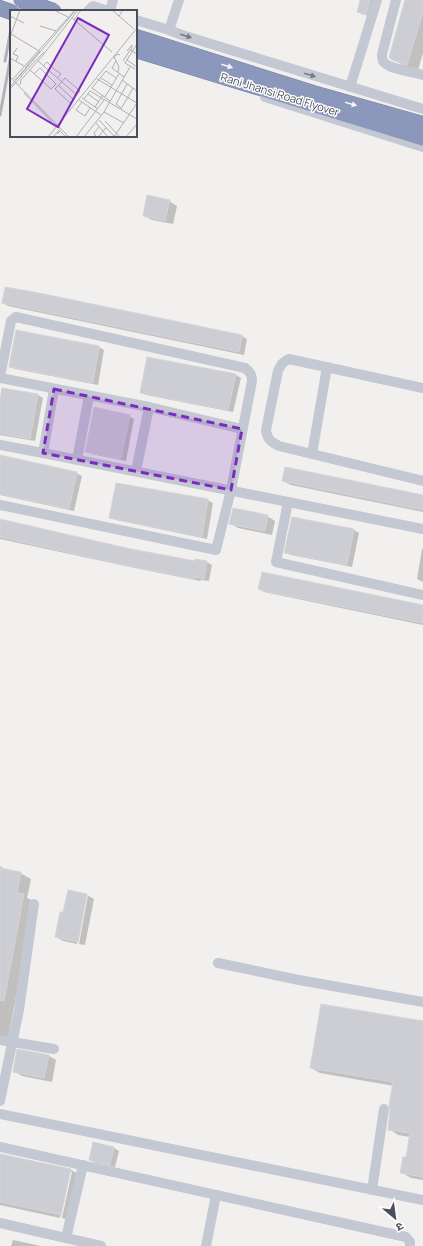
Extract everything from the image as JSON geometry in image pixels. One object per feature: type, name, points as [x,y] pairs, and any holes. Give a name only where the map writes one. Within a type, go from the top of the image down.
[{"type":"highway","points":[[21,0],[51,10]]},
{"type":"highway","points":[[0,8],[10,12]]},
{"type":"highway","name":"Rani Jhansi Road Flyover","points":[[137,38],[313,93],[423,124]]},
{"type":"highway","name":"Rani Jhansi Road Flyover","points":[[137,50],[423,138]]},
{"type":"street","points":[[109,10],[113,0]]},
{"type":"street","points":[[169,30],[179,0]]},
{"type":"street","points":[[350,87],[377,0]]},
{"type":"street","points":[[396,0],[382,54],[382,60],[391,67],[423,75]]},
{"type":"street","points":[[89,10],[93,6],[106,10]]},
{"type":"street","points":[[137,20],[423,109]]},
{"type":"street","points":[[137,57],[423,146]]},
{"type":"street","points":[[0,505],[216,550],[231,490],[252,381],[250,371],[245,368],[13,318],[11,321],[0,377],[149,407],[242,429]]},
{"type":"street","points":[[423,388],[290,359],[284,361],[280,365],[266,430],[267,437],[279,446],[423,481]]},
{"type":"street","points":[[312,454],[327,367]]},
{"type":"street","points":[[42,453],[54,389]]},
{"type":"street","points":[[77,460],[89,396]]},
{"type":"street","points":[[136,471],[149,407]]},
{"type":"street","points":[[0,446],[136,471],[423,528]]},
{"type":"street","points":[[288,502],[276,562],[423,595]]},
{"type":"street","points":[[0,1101],[19,1010],[34,904]]},
{"type":"street","points":[[218,963],[299,980],[423,1002]]},
{"type":"street","points":[[0,1040],[54,1048]]},
{"type":"street","points":[[372,1190],[384,1109]]},
{"type":"street","points":[[0,1114],[423,1200]]},
{"type":"street","points":[[0,1146],[406,1237],[410,1242],[410,1246]]},
{"type":"street","points":[[66,1238],[83,1165]]},
{"type":"street","points":[[206,1246],[216,1194]]},
{"type":"street","points":[[0,1223],[101,1246]]},
{"type":"highlighted area","points":[[54,389],[242,429],[231,490],[43,453]]},
{"type":"building","points":[[360,0],[370,0],[366,15],[357,12]]},
{"type":"building","points":[[405,0],[423,0],[423,12],[407,65],[392,60],[389,57]]},
{"type":"building","points":[[147,195],[170,200],[165,221],[143,216]]},
{"type":"building","points":[[5,287],[242,335],[239,352],[2,303]]},
{"type":"building","points":[[16,330],[99,346],[93,383],[9,367]]},
{"type":"building","points":[[147,357],[236,374],[228,410],[140,393]]},
{"type":"building","points":[[2,388],[38,394],[30,439],[0,433],[0,400]]},
{"type":"building","points":[[94,407],[130,415],[121,459],[85,452]]},
{"type":"building","points":[[0,455],[77,472],[69,509],[0,494]]},
{"type":"building","points":[[285,467],[423,495],[423,510],[282,481]]},
{"type":"building","points":[[116,483],[208,499],[202,537],[109,518]]},
{"type":"building","points":[[233,508],[268,515],[265,531],[229,524]]},
{"type":"building","points":[[292,517],[354,529],[347,565],[284,553]]},
{"type":"building","points":[[0,519],[126,548],[195,561],[195,559],[207,561],[204,579],[195,577],[195,579],[124,565],[0,537]]},
{"type":"building","points":[[262,572],[423,605],[423,623],[264,591],[258,589]]},
{"type":"building","points":[[0,868],[21,872],[17,893],[24,894],[4,1001],[0,1000]]},
{"type":"building","points":[[68,890],[87,894],[78,942],[55,937],[60,912],[63,912]]},
{"type":"building","points":[[321,1004],[423,1021],[423,1177],[400,1173],[403,1157],[406,1157],[410,1133],[388,1130],[389,1105],[393,1082],[310,1068]]},
{"type":"building","points":[[17,1049],[49,1055],[44,1078],[13,1072]]},
{"type":"building","points":[[93,1142],[114,1147],[110,1165],[89,1160]]},
{"type":"building","points":[[0,1154],[71,1169],[61,1215],[0,1202]]},
{"type":"railway","points":[[19,10],[21,0]]},
{"type":"railway","points":[[5,61],[10,34]]},
{"type":"railway","points":[[0,115],[10,60]]}]
